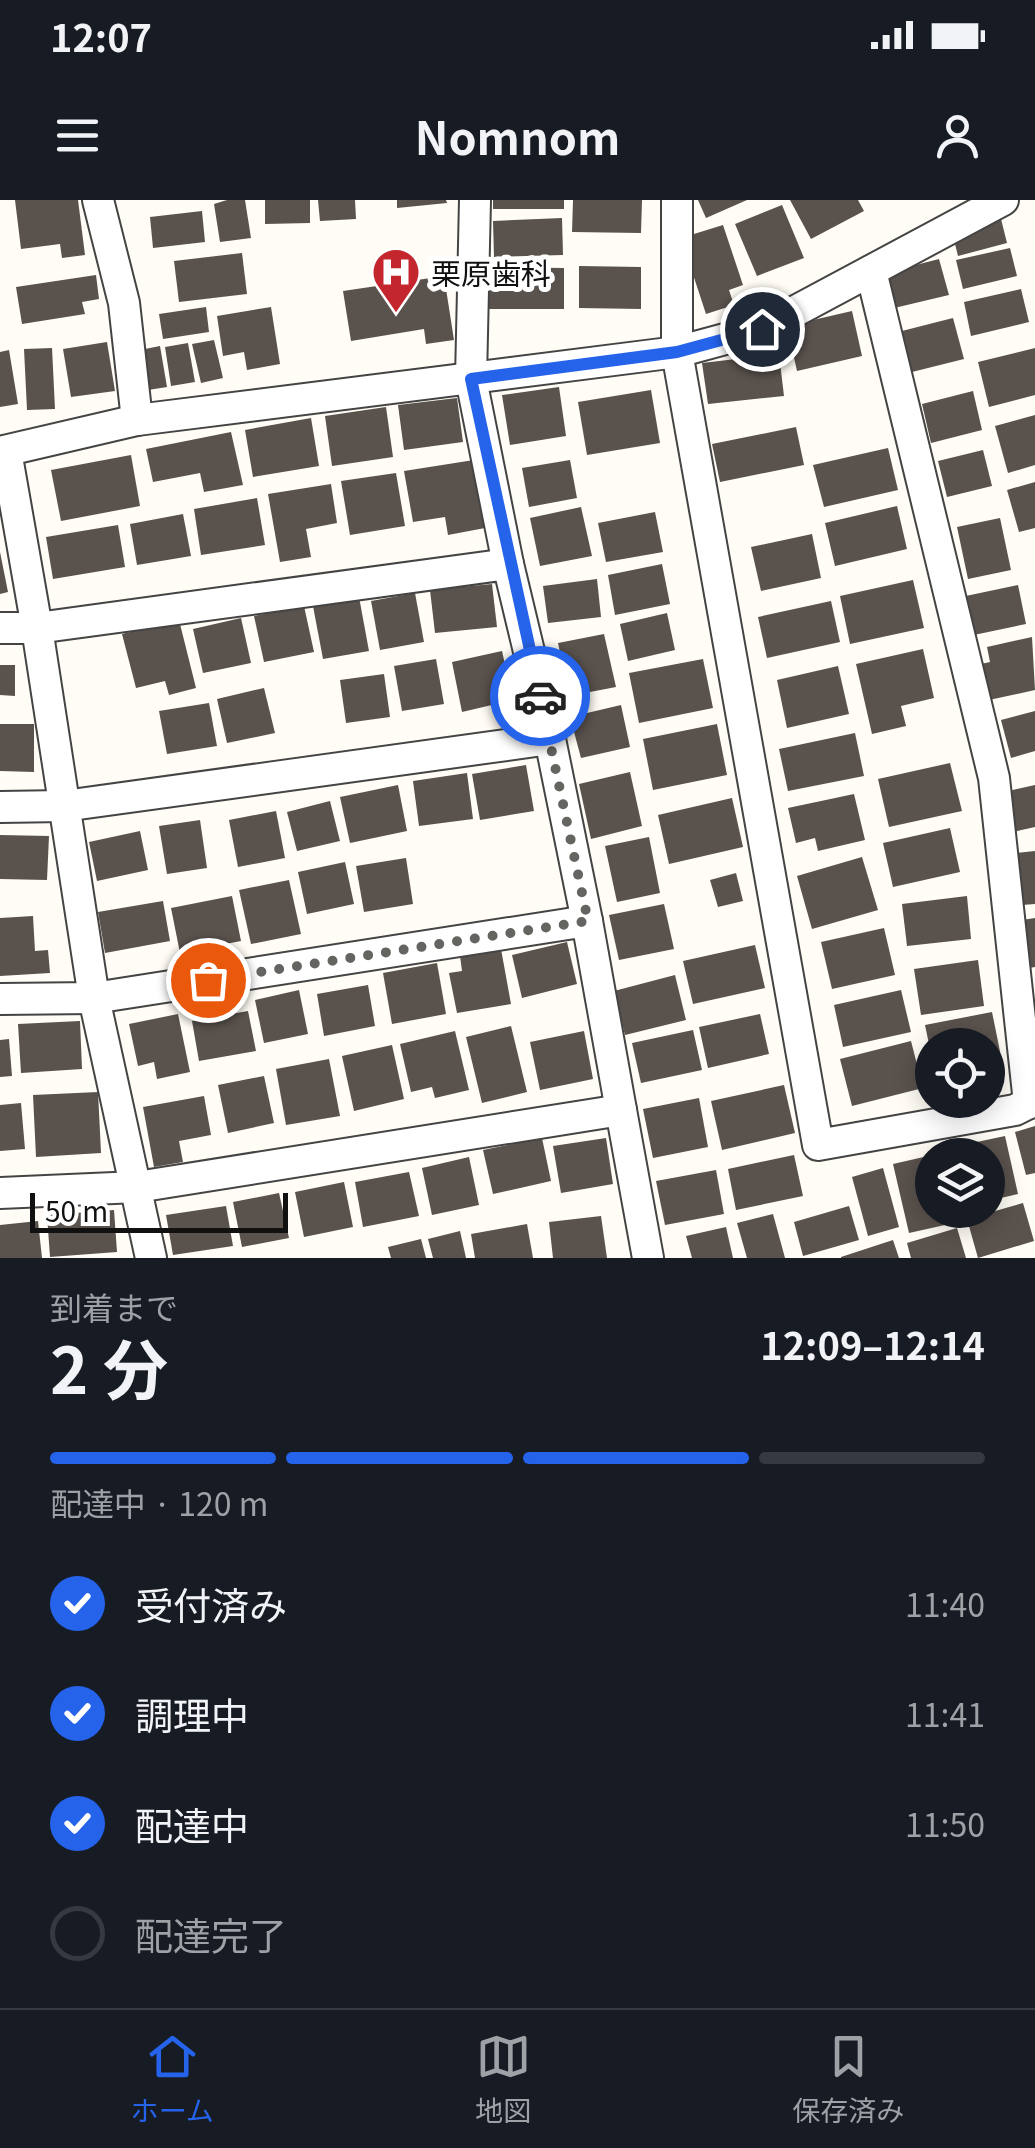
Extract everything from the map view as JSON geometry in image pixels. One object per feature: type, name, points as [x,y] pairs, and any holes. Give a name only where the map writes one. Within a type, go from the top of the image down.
[{"type":"street","points":[[98,200],[124,302],[137,420]]},
{"type":"street","points":[[475,200],[471,379],[588,921],[648,1258]]},
{"type":"street","points":[[677,200],[677,352],[818,1145],[1015,1110],[1032,1102],[994,778],[872,272]]},
{"type":"street","points":[[151,1258],[94,998],[37,628],[3,452],[137,420],[677,352],[762,329],[1002,200]]},
{"type":"street","points":[[0,628],[37,628],[508,564]]},
{"type":"street","points":[[0,807],[64,806],[550,739]]},
{"type":"street","points":[[0,999],[94,998],[588,921]]},
{"type":"street","points":[[0,1194],[137,1187],[622,1110]]},
{"type":"building","points":[[15,200],[78,200],[85,255],[62,258],[60,244],[21,249]]},
{"type":"building","points":[[245,200],[251,238],[220,242],[214,204]]},
{"type":"building","points":[[265,200],[310,200],[310,223],[265,224]]},
{"type":"building","points":[[318,200],[355,200],[356,219],[320,221]]},
{"type":"building","points":[[397,200],[446,200],[447,203],[397,208]]},
{"type":"building","points":[[493,200],[564,200],[564,209],[493,209]]},
{"type":"building","points":[[573,200],[642,200],[641,233],[572,232]]},
{"type":"building","points":[[698,200],[747,200],[706,218]]},
{"type":"building","points":[[790,200],[858,200],[864,211],[811,239]]},
{"type":"building","points":[[782,205],[804,258],[757,276],[735,224]]},
{"type":"building","points":[[202,211],[205,242],[153,248],[150,217]]},
{"type":"building","points":[[562,218],[563,255],[494,257],[493,221]]},
{"type":"building","points":[[1001,219],[1007,243],[958,256],[952,232]]},
{"type":"building","points":[[723,225],[743,285],[729,290],[734,305],[706,314],[681,238]]},
{"type":"building","points":[[1010,248],[1017,276],[963,289],[956,260]]},
{"type":"building","points":[[242,253],[247,294],[179,302],[174,261]]},
{"type":"building","points":[[939,259],[949,295],[890,309],[881,274]]},
{"type":"building","points":[[579,266],[641,267],[641,309],[579,308]]},
{"type":"building","points":[[487,267],[564,268],[564,309],[487,309]]},
{"type":"building","points":[[96,275],[99,299],[82,302],[85,314],[22,324],[16,287]]},
{"type":"building","points":[[444,276],[454,340],[426,344],[424,329],[351,341],[343,291]]},
{"type":"building","points":[[1021,289],[1029,322],[971,336],[964,302]]},
{"type":"building","points":[[206,307],[209,332],[163,339],[159,314]]},
{"type":"building","points":[[271,307],[280,364],[247,370],[244,352],[223,356],[217,316]]},
{"type":"building","points":[[852,311],[862,356],[797,371],[787,326]]},
{"type":"building","points":[[953,318],[964,359],[904,374],[894,333]]},
{"type":"building","points":[[214,340],[223,378],[201,383],[192,344]]},
{"type":"building","points":[[107,342],[115,391],[71,397],[63,349]]},
{"type":"building","points":[[188,343],[195,382],[171,386],[165,347]]},
{"type":"building","points":[[160,346],[167,387],[148,390],[140,350]]},
{"type":"building","points":[[52,348],[55,409],[27,410],[24,349]]},
{"type":"building","points":[[1035,348],[1035,395],[989,407],[978,362]]},
{"type":"building","points":[[9,350],[18,404],[0,407],[0,352]]},
{"type":"building","points":[[779,354],[784,396],[708,404],[702,363]]},
{"type":"building","points":[[559,387],[566,436],[510,445],[502,395]]},
{"type":"building","points":[[651,390],[660,443],[587,455],[578,402]]},
{"type":"building","points":[[973,391],[982,430],[931,443],[922,404]]},
{"type":"building","points":[[457,398],[463,442],[404,450],[398,405]]},
{"type":"building","points":[[386,407],[393,457],[332,466],[325,416]]},
{"type":"building","points":[[1035,415],[1035,465],[1008,473],[995,426]]},
{"type":"building","points":[[311,418],[319,466],[253,477],[245,430]]},
{"type":"building","points":[[796,427],[804,465],[720,482],[712,444]]},
{"type":"building","points":[[231,432],[243,485],[204,492],[200,473],[153,482],[146,449]]},
{"type":"building","points":[[888,448],[898,490],[824,507],[813,465]]},
{"type":"building","points":[[983,450],[992,486],[947,497],[938,461]]},
{"type":"building","points":[[131,455],[140,506],[61,521],[51,470]]},
{"type":"building","points":[[474,460],[485,528],[448,535],[445,517],[413,522],[404,471]]},
{"type":"building","points":[[570,460],[577,498],[529,507],[522,468]]},
{"type":"building","points":[[396,473],[405,526],[350,535],[341,481]]},
{"type":"building","points":[[1035,482],[1035,528],[1019,532],[1007,490]]},
{"type":"building","points":[[331,484],[337,523],[306,529],[311,557],[280,562],[268,494]]},
{"type":"building","points":[[257,498],[265,545],[201,555],[194,509]]},
{"type":"building","points":[[897,506],[907,549],[835,566],[825,523]]},
{"type":"building","points":[[581,507],[592,556],[540,566],[530,518]]},
{"type":"building","points":[[655,512],[663,552],[606,562],[598,523]]},
{"type":"building","points":[[183,514],[191,556],[137,565],[130,524]]},
{"type":"building","points":[[1000,518],[1011,570],[968,579],[957,527]]},
{"type":"building","points":[[118,525],[125,567],[53,579],[46,537]]},
{"type":"building","points":[[812,534],[821,578],[761,591],[751,547]]},
{"type":"building","points":[[0,552],[8,592],[0,594]]},
{"type":"building","points":[[662,564],[670,604],[615,615],[608,575]]},
{"type":"building","points":[[597,579],[601,617],[548,623],[543,586]]},
{"type":"building","points":[[913,580],[924,628],[850,644],[840,596]]},
{"type":"building","points":[[492,584],[497,627],[435,633],[430,590]]},
{"type":"building","points":[[1018,585],[1026,624],[969,636],[961,597]]},
{"type":"building","points":[[415,593],[424,642],[380,650],[371,601]]},
{"type":"building","points":[[359,597],[369,651],[323,659],[313,606]]},
{"type":"building","points":[[831,601],[840,642],[767,658],[758,617]]},
{"type":"building","points":[[304,606],[314,652],[264,662],[254,616]]},
{"type":"building","points":[[667,613],[675,650],[628,661],[620,624]]},
{"type":"building","points":[[241,618],[251,663],[203,673],[193,629]]},
{"type":"building","points":[[179,620],[196,688],[169,695],[165,681],[136,688],[122,634]]},
{"type":"building","points":[[604,634],[616,687],[569,696],[558,643]]},
{"type":"building","points":[[1032,637],[1035,690],[989,700],[981,664],[990,662],[987,647]]},
{"type":"building","points":[[923,649],[934,698],[901,706],[906,726],[872,734],[856,664]]},
{"type":"building","points":[[502,651],[513,700],[462,712],[452,662]]},
{"type":"building","points":[[436,659],[444,704],[402,711],[394,666]]},
{"type":"building","points":[[703,659],[713,708],[639,723],[629,673]]},
{"type":"building","points":[[0,665],[15,665],[15,696],[0,695]]},
{"type":"building","points":[[838,666],[849,714],[787,728],[777,680]]},
{"type":"building","points":[[384,674],[390,717],[346,723],[340,680]]},
{"type":"building","points":[[264,688],[275,733],[227,743],[217,699]]},
{"type":"building","points":[[209,703],[217,746],[167,754],[159,711]]},
{"type":"building","points":[[621,705],[630,747],[581,758],[570,717]]},
{"type":"building","points":[[1035,711],[1035,751],[1011,758],[1001,720]]},
{"type":"building","points":[[0,724],[34,724],[34,772],[0,771]]},
{"type":"building","points":[[717,724],[727,775],[653,790],[643,739]]},
{"type":"building","points":[[855,733],[864,776],[788,791],[779,749]]},
{"type":"building","points":[[950,763],[962,811],[889,827],[878,779]]},
{"type":"building","points":[[526,765],[534,811],[480,820],[472,774]]},
{"type":"building","points":[[630,772],[642,826],[591,839],[579,784]]},
{"type":"building","points":[[467,773],[473,819],[419,826],[413,781]]},
{"type":"building","points":[[398,785],[407,831],[350,843],[340,797]]},
{"type":"building","points":[[1035,785],[1035,827],[1013,832],[1004,792]]},
{"type":"building","points":[[854,794],[865,840],[818,851],[815,838],[796,843],[788,808]]},
{"type":"building","points":[[732,798],[743,847],[669,864],[658,815]]},
{"type":"building","points":[[330,801],[340,841],[297,851],[287,812]]},
{"type":"building","points":[[276,811],[285,858],[238,867],[229,820]]},
{"type":"building","points":[[200,820],[207,868],[167,874],[159,826]]},
{"type":"building","points":[[950,828],[960,872],[893,887],[883,843]]},
{"type":"building","points":[[140,831],[148,870],[97,881],[89,842]]},
{"type":"building","points":[[0,835],[49,836],[47,880],[0,879]]},
{"type":"building","points":[[649,837],[660,893],[617,902],[605,846]]},
{"type":"building","points":[[1035,851],[1035,904],[1022,905],[1015,853]]},
{"type":"building","points":[[862,857],[878,910],[812,929],[797,876]]},
{"type":"building","points":[[406,858],[413,904],[364,912],[356,866]]},
{"type":"building","points":[[345,862],[354,904],[307,914],[298,872]]},
{"type":"building","points":[[736,873],[743,901],[718,907],[710,880]]},
{"type":"building","points":[[289,880],[301,934],[251,944],[239,890]]},
{"type":"building","points":[[232,896],[241,941],[180,953],[171,908]]},
{"type":"building","points":[[967,896],[971,939],[907,946],[902,904]]},
{"type":"building","points":[[163,901],[170,941],[105,953],[98,912]]},
{"type":"building","points":[[664,904],[674,949],[619,960],[609,915]]},
{"type":"building","points":[[33,916],[35,951],[48,950],[50,973],[0,976],[0,918]]},
{"type":"building","points":[[1035,918],[1035,967],[1029,968],[1022,920]]},
{"type":"building","points":[[884,928],[895,975],[832,989],[821,942]]},
{"type":"building","points":[[567,942],[577,984],[522,998],[512,955]]},
{"type":"building","points":[[755,945],[765,988],[693,1004],[683,961]]},
{"type":"building","points":[[501,949],[511,1004],[457,1013],[449,973],[462,971],[460,956]]},
{"type":"building","points":[[978,960],[984,1006],[921,1015],[914,969]]},
{"type":"building","points":[[437,963],[446,1014],[392,1024],[383,973]]},
{"type":"building","points":[[675,975],[686,1020],[625,1035],[614,991]]},
{"type":"building","points":[[368,985],[375,1026],[324,1036],[317,994]]},
{"type":"building","points":[[299,990],[308,1034],[264,1043],[255,1000]]},
{"type":"building","points":[[901,990],[911,1032],[843,1047],[834,1005]]},
{"type":"building","points":[[248,1011],[256,1051],[199,1061],[192,1021]]},
{"type":"building","points":[[992,1012],[995,1028],[926,1028],[925,1025]]},
{"type":"building","points":[[178,1014],[190,1072],[157,1079],[154,1062],[138,1066],[129,1024]]},
{"type":"building","points":[[760,1014],[769,1054],[708,1068],[699,1027]]},
{"type":"building","points":[[80,1021],[82,1069],[21,1073],[18,1024]]},
{"type":"building","points":[[511,1026],[527,1092],[482,1103],[466,1037]]},
{"type":"building","points":[[693,1030],[702,1070],[641,1083],[632,1043]]},
{"type":"building","points":[[455,1031],[469,1090],[435,1098],[432,1087],[411,1092],[400,1044]]},
{"type":"building","points":[[584,1031],[593,1079],[540,1090],[530,1042]]},
{"type":"building","points":[[9,1039],[12,1076],[0,1077],[0,1040]]},
{"type":"building","points":[[911,1041],[915,1090],[852,1106],[840,1059]]},
{"type":"building","points":[[392,1045],[404,1099],[354,1111],[342,1056]]},
{"type":"building","points":[[329,1059],[340,1116],[286,1125],[276,1069]]},
{"type":"building","points":[[264,1076],[274,1123],[228,1133],[218,1085]]},
{"type":"building","points":[[784,1085],[795,1133],[722,1150],[711,1101]]},
{"type":"building","points":[[98,1092],[101,1153],[36,1157],[33,1095]]},
{"type":"building","points":[[204,1096],[211,1135],[179,1141],[183,1162],[154,1167],[143,1107]]},
{"type":"building","points":[[699,1098],[708,1147],[653,1158],[643,1109]]},
{"type":"building","points":[[21,1103],[25,1149],[0,1151],[0,1105]]},
{"type":"building","points":[[1035,1126],[1035,1173],[1026,1175],[1015,1132]]},
{"type":"building","points":[[1005,1136],[1018,1194],[1005,1197],[1005,1138],[996,1138]]},
{"type":"building","points":[[542,1138],[551,1181],[493,1194],[483,1150]]},
{"type":"building","points":[[606,1138],[613,1184],[561,1193],[553,1146]]},
{"type":"building","points":[[794,1155],[803,1196],[736,1210],[728,1169]]},
{"type":"building","points":[[469,1157],[479,1205],[432,1215],[422,1168]]},
{"type":"building","points":[[915,1159],[915,1228],[932,1228],[909,1233],[893,1164]]},
{"type":"building","points":[[883,1168],[899,1227],[868,1236],[852,1177]]},
{"type":"building","points":[[716,1170],[724,1214],[665,1225],[656,1181]]},
{"type":"building","points":[[409,1172],[419,1216],[363,1227],[355,1182]]},
{"type":"building","points":[[344,1182],[353,1227],[304,1237],[295,1192]]},
{"type":"building","points":[[279,1193],[289,1238],[242,1247],[233,1202]]},
{"type":"building","points":[[1023,1203],[1034,1241],[978,1258],[970,1228],[1005,1228],[1005,1208]]},
{"type":"building","points":[[226,1206],[233,1246],[173,1255],[166,1215]]},
{"type":"building","points":[[849,1206],[859,1240],[803,1256],[794,1222]]},
{"type":"building","points":[[114,1210],[117,1252],[50,1257],[47,1215]]},
{"type":"building","points":[[773,1214],[785,1258],[747,1258],[737,1223]]},
{"type":"building","points":[[601,1216],[607,1258],[553,1258],[549,1222]]},
{"type":"building","points":[[38,1221],[42,1258],[0,1258],[0,1225]]},
{"type":"building","points":[[527,1224],[533,1258],[475,1258],[471,1234]]},
{"type":"building","points":[[726,1227],[733,1258],[692,1258],[686,1236]]},
{"type":"building","points":[[957,1228],[966,1258],[911,1258],[907,1243]]},
{"type":"building","points":[[460,1231],[466,1258],[433,1258],[428,1239]]},
{"type":"building","points":[[421,1239],[426,1258],[391,1258],[388,1247]]},
{"type":"building","points":[[893,1240],[899,1258],[841,1258],[841,1257]]},
{"type":"way so far","points":[[208,980],[588,921],[540,696]]},
{"type":"place","name":"栗原歯科","points":[[396,314]]},
{"type":"route","points":[[540,696],[508,564],[471,379],[677,352],[762,329]]}]
